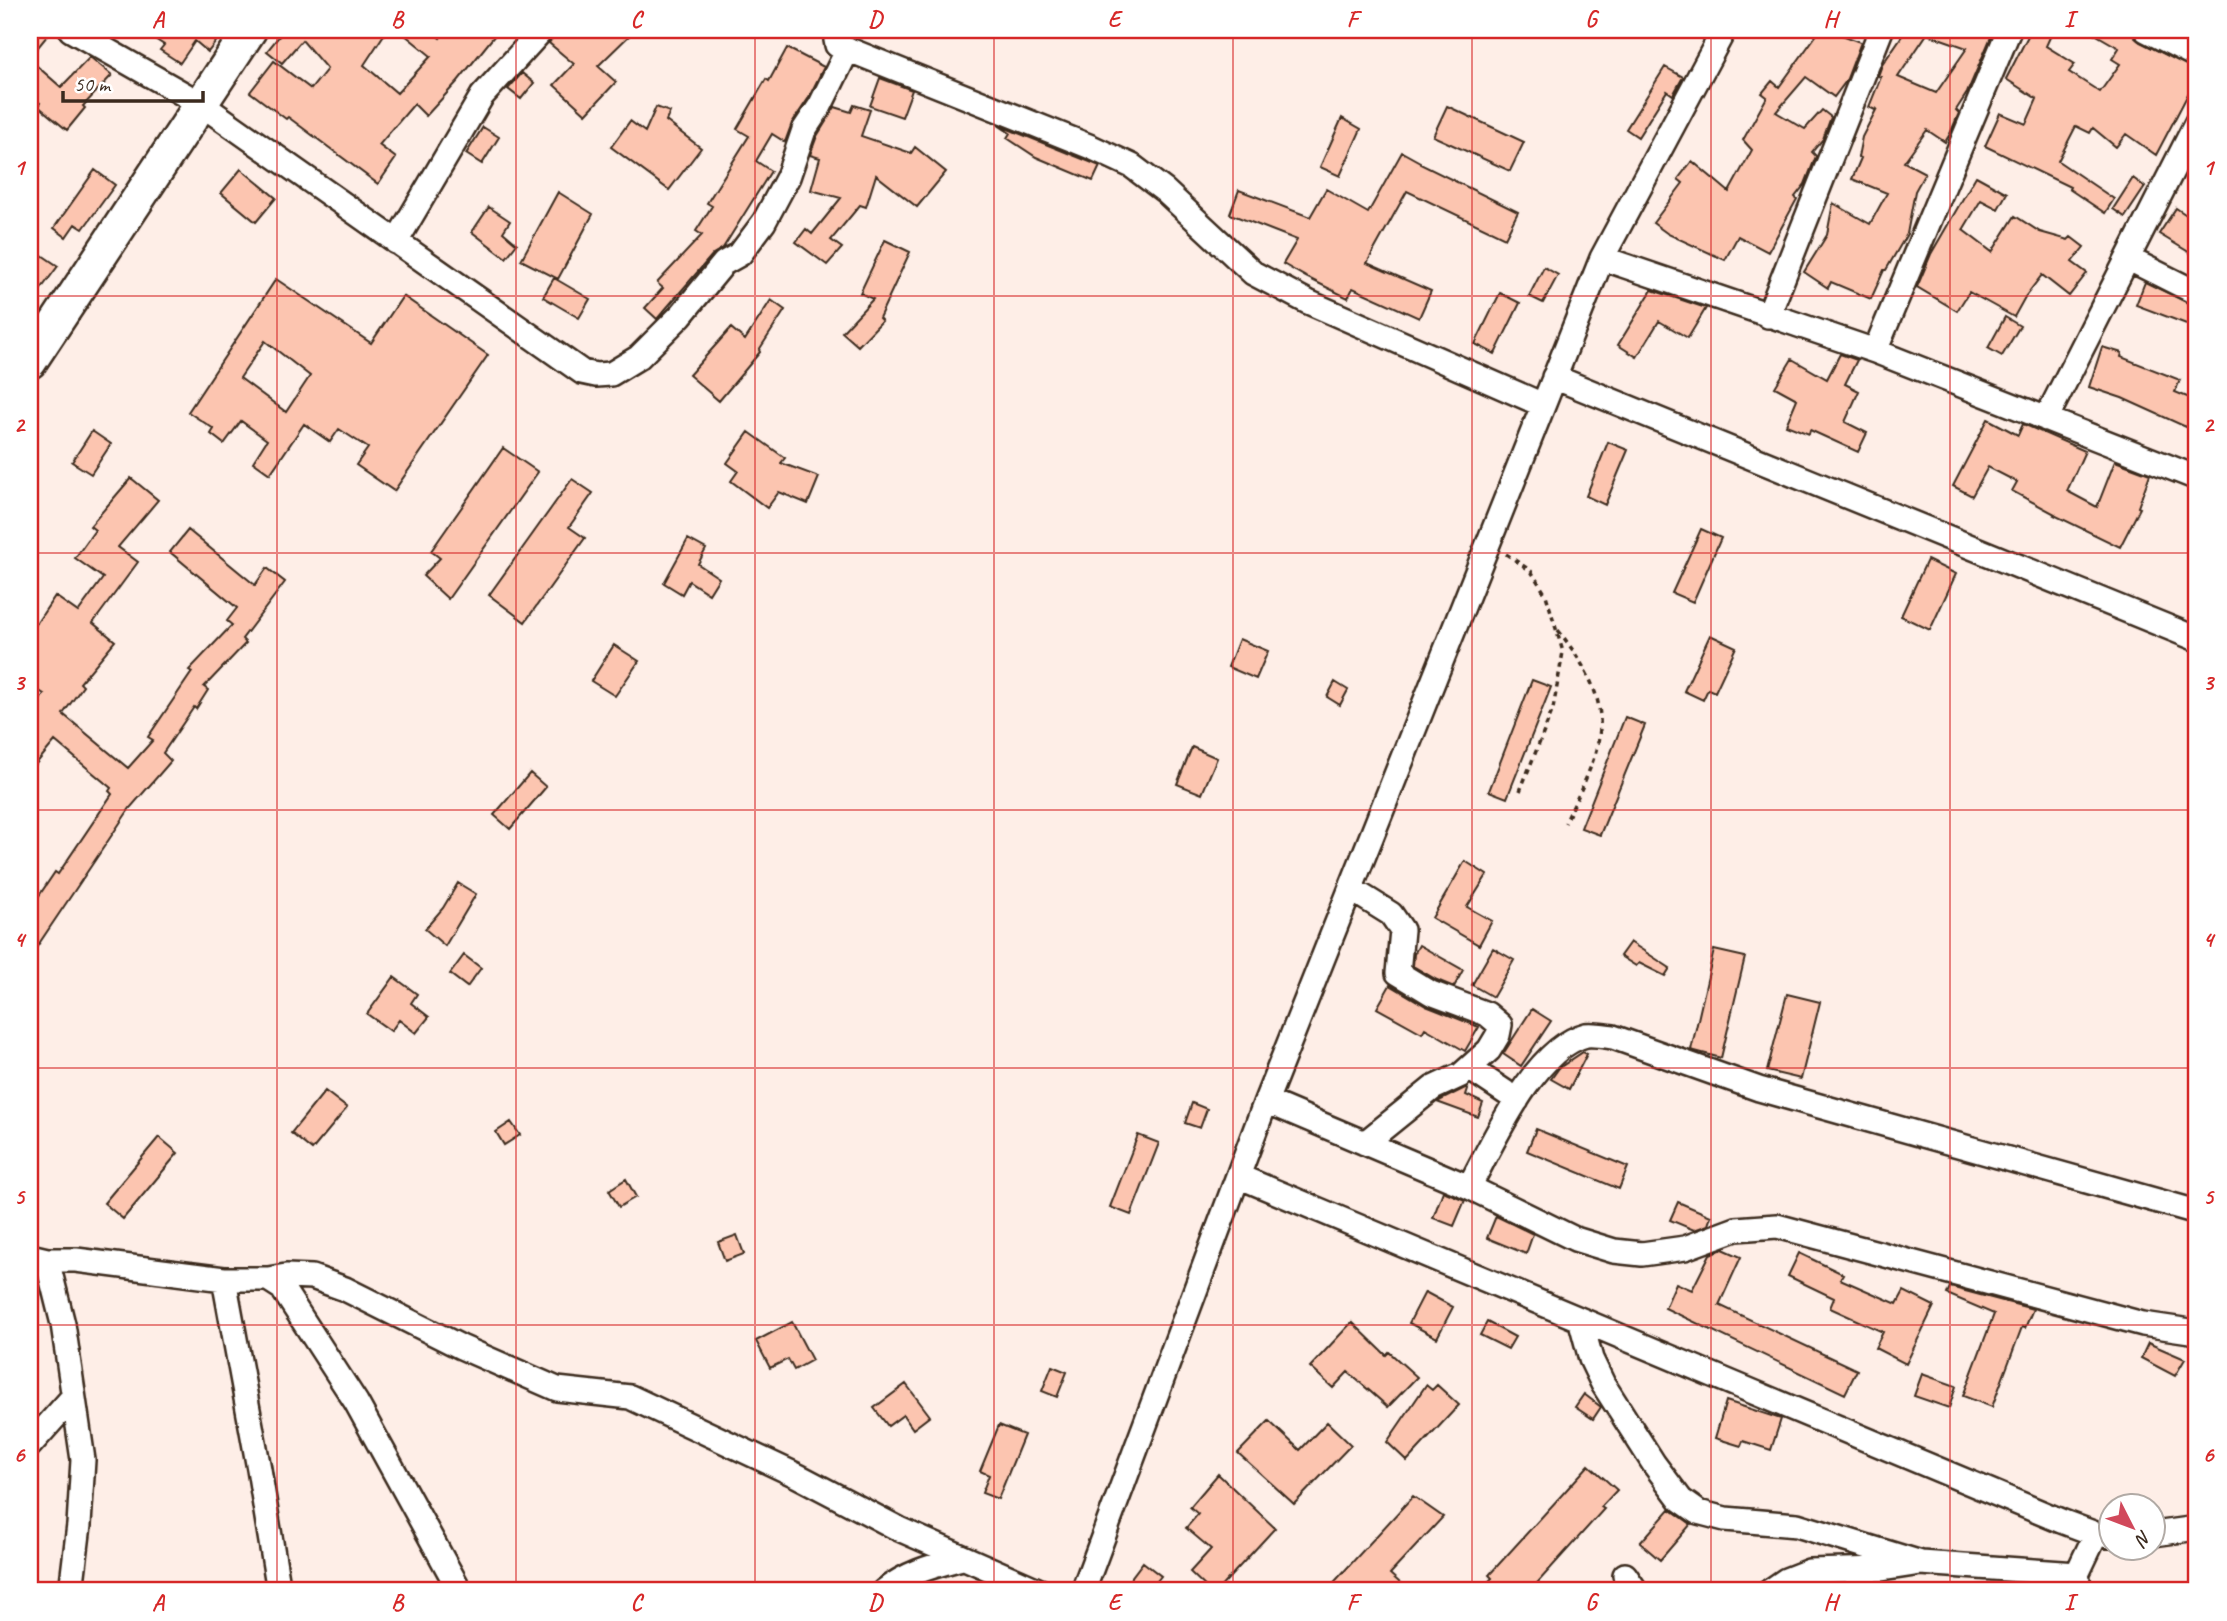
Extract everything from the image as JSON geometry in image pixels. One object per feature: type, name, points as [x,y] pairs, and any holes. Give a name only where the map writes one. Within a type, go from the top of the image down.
[{"type":"main road","points":[[30,362],[250,30]]},
{"type":"street","points":[[71,30],[201,104],[582,372],[611,374],[639,357],[681,314],[724,263],[740,254],[764,222],[788,177],[804,130],[820,106],[844,39],[1132,166],[1205,226],[1253,273],[1308,302],[1543,405]]},
{"type":"street","points":[[396,243],[482,96],[542,30]]},
{"type":"street","points":[[1083,1591],[1266,1101],[1602,258],[1724,30]]},
{"type":"street","points":[[1768,316],[1881,30]]},
{"type":"street","points":[[1875,351],[2010,30]]},
{"type":"street","points":[[2146,30],[2197,56]]},
{"type":"street","points":[[2046,419],[2197,122]]},
{"type":"street","points":[[1602,258],[1875,351],[2197,478]]},
{"type":"street","points":[[2129,259],[2197,293]]},
{"type":"street","points":[[1554,377],[2197,639]]},
{"type":"street","points":[[1351,889],[1391,914],[1402,930],[1398,973],[1431,993],[1487,1014],[1500,1025],[1498,1035],[1489,1050],[1461,1075],[1433,1088],[1365,1143]]},
{"type":"street","points":[[1469,1187],[1517,1100],[1543,1063],[1570,1042],[1587,1035],[1613,1037],[1759,1089],[2197,1212]]},
{"type":"street","points":[[1468,1068],[1517,1100]]},
{"type":"street","points":[[1266,1101],[1469,1187],[1575,1239],[1614,1251],[1642,1254],[1685,1248],[1736,1229],[1777,1226],[2035,1297],[2143,1324],[2197,1332]]},
{"type":"street","points":[[1238,1176],[1581,1322],[2098,1533]]},
{"type":"street","points":[[71,1591],[83,1460],[63,1324],[38,1258],[76,1260],[224,1279],[312,1277],[345,1289],[449,1342],[557,1389],[630,1397],[798,1476],[899,1529],[1040,1591]]},
{"type":"street","points":[[224,1279],[279,1591]]},
{"type":"street","points":[[268,1279],[282,1288],[356,1402],[460,1591]]},
{"type":"street","points":[[1581,1322],[1591,1359],[1602,1384],[1681,1500],[1698,1511],[1725,1518],[1797,1524],[1921,1563],[2072,1583],[2098,1544]]},
{"type":"street","points":[[30,1445],[72,1398]]},
{"type":"street","points":[[2168,1532],[2197,1528]]},
{"type":"street","points":[[884,1591],[900,1578],[924,1568],[962,1558]]},
{"type":"street","points":[[1770,1591],[1786,1580],[1809,1571],[1882,1569],[1921,1563]]},
{"type":"path","points":[[1489,545],[1531,571],[1546,595],[1563,652],[1553,709],[1520,791]]},
{"type":"path","points":[[1556,629],[1578,656],[1595,687],[1602,724],[1592,766],[1564,823]]},
{"type":"building","points":[[30,30],[52,30],[30,57]]},
{"type":"building","points":[[141,30],[225,30],[208,52],[195,41],[180,63],[160,50],[164,45]]},
{"type":"building","points":[[284,30],[387,30],[364,65],[397,93],[431,56],[399,30],[430,30],[440,38],[446,30],[499,30],[426,116],[414,104],[379,145],[396,158],[378,184],[250,92],[274,61],[311,89],[327,69],[302,40],[282,63],[267,51]]},
{"type":"building","points":[[559,30],[635,30],[598,66],[616,82],[586,114],[554,85],[574,64],[549,43]]},
{"type":"building","points":[[1820,30],[1846,30],[1842,35],[1861,42],[1846,81],[1834,97],[1806,77],[1776,112],[1805,129],[1822,110],[1831,117],[1823,139],[1812,152],[1816,156],[1805,184],[1795,197],[1797,199],[1768,252],[1738,236],[1725,260],[1668,234],[1653,223],[1683,183],[1678,179],[1692,161],[1729,192],[1752,150],[1743,140],[1767,97],[1762,93],[1772,81],[1779,87]]},
{"type":"building","points":[[1906,30],[1994,30],[1967,93],[1956,110],[1959,113],[1945,142],[1927,130],[1904,162],[1925,173],[1915,191],[1907,234],[1884,270],[1871,299],[1831,282],[1828,288],[1804,272],[1827,235],[1833,203],[1870,224],[1887,193],[1852,179],[1861,158],[1858,157],[1862,137],[1877,108],[1875,110],[1869,107],[1881,77],[1878,76],[1882,65]],"holes":[[[1927,34],[1967,48],[1936,93],[1898,77]]]},
{"type":"building","points":[[2031,30],[2040,30],[2051,35],[2046,46],[2075,64],[2069,72],[2100,92],[2120,64],[2112,59],[2119,48],[2088,30],[2132,30],[2134,37],[2140,42],[2197,70],[2197,77],[2156,155],[2126,134],[2116,147],[2093,128],[2090,133],[2076,126],[2058,161],[2114,199],[2105,213],[2069,189],[2070,187],[1985,146],[2000,113],[2026,124],[2037,99],[2006,79]]},
{"type":"building","points":[[787,48],[824,67],[792,123],[785,142],[772,134],[756,161],[771,171],[723,248],[713,254],[657,319],[645,308],[663,288],[657,283],[702,235],[696,231],[712,206],[707,203],[749,136],[737,129]]},
{"type":"building","points":[[90,57],[112,75],[83,106],[85,108],[67,130],[38,106],[40,103],[30,95],[30,60],[61,87]]},
{"type":"building","points":[[1665,67],[1683,77],[1673,95],[1667,91],[1638,137],[1626,129]]},
{"type":"building","points":[[522,73],[534,83],[521,99],[508,89]]},
{"type":"building","points":[[880,78],[912,90],[902,117],[870,106]]},
{"type":"building","points":[[854,105],[870,110],[861,136],[911,153],[915,147],[946,172],[917,207],[876,175],[866,207],[860,205],[831,240],[842,248],[827,265],[796,242],[806,229],[812,234],[841,198],[811,190],[820,158],[810,155],[817,136],[835,107],[851,112]]},
{"type":"building","points":[[1447,106],[1524,142],[1510,171],[1433,136]]},
{"type":"building","points":[[656,107],[670,112],[666,121],[701,148],[669,190],[611,147],[630,121],[645,132]]},
{"type":"building","points":[[1342,118],[1361,129],[1340,176],[1320,167]]},
{"type":"building","points":[[998,125],[1100,166],[1093,181],[1036,157],[1007,138],[1010,133]]},
{"type":"building","points":[[483,127],[499,137],[482,164],[466,154]]},
{"type":"building","points":[[1402,152],[1420,164],[1518,212],[1505,238],[1407,191],[1367,263],[1431,291],[1419,318],[1353,288],[1348,298],[1306,277],[1283,264],[1297,240],[1230,214],[1239,190],[1310,217],[1326,189],[1368,213]]},
{"type":"building","points":[[241,169],[276,198],[256,222],[221,193]]},
{"type":"building","points":[[95,170],[115,185],[83,229],[75,224],[66,237],[54,228]]},
{"type":"building","points":[[1976,176],[2007,193],[1998,209],[1981,200],[1963,230],[1992,252],[2015,216],[2040,232],[2068,240],[2071,237],[2084,247],[2072,262],[2087,273],[2069,296],[2042,275],[2014,317],[1969,292],[1957,311],[1917,287],[1931,254]]},
{"type":"building","points":[[2133,178],[2145,187],[2125,217],[2113,209]]},
{"type":"building","points":[[558,192],[593,214],[558,279],[521,260]]},
{"type":"building","points":[[489,207],[510,221],[503,232],[517,244],[506,258],[472,232]]},
{"type":"building","points":[[2176,208],[2197,222],[2197,257],[2159,234]]},
{"type":"building","points":[[885,240],[910,252],[879,318],[882,321],[858,346],[842,332],[873,299],[860,293]]},
{"type":"building","points":[[30,247],[58,266],[30,304]]},
{"type":"building","points":[[1544,267],[1558,275],[1543,303],[1529,296]]},
{"type":"building","points":[[554,278],[590,299],[579,318],[543,297]]},
{"type":"building","points":[[276,279],[371,343],[403,296],[488,355],[394,491],[356,465],[368,448],[339,429],[330,442],[304,424],[270,474],[253,462],[267,440],[241,421],[224,444],[211,434],[214,429],[188,412]],"holes":[[[265,341],[310,376],[286,412],[240,378]]]},
{"type":"building","points":[[2145,282],[2197,307],[2197,328],[2136,305]]},
{"type":"building","points":[[1652,290],[1706,308],[1688,338],[1659,321],[1637,357],[1618,345]]},
{"type":"building","points":[[1500,293],[1520,303],[1495,354],[1475,344]]},
{"type":"building","points":[[771,300],[785,310],[760,352],[719,401],[689,375],[731,328],[745,340]]},
{"type":"building","points":[[2005,317],[2020,326],[2002,356],[1988,348]]},
{"type":"building","points":[[2102,347],[2122,353],[2121,357],[2180,380],[2175,392],[2197,401],[2197,432],[2122,398],[2089,387]]},
{"type":"building","points":[[1840,354],[1857,360],[1845,384],[1859,391],[1845,422],[1867,433],[1858,452],[1810,430],[1809,434],[1786,425],[1797,399],[1775,387],[1792,359],[1827,379]]},
{"type":"building","points":[[1988,419],[2018,435],[2023,424],[2085,451],[2067,491],[2097,507],[2115,461],[2150,474],[2138,507],[2140,508],[2120,547],[2012,491],[2017,482],[1988,467],[1972,496],[1953,486]]},
{"type":"building","points":[[92,431],[111,444],[91,474],[72,462]]},
{"type":"building","points":[[749,432],[785,458],[781,463],[819,477],[808,504],[779,492],[767,508],[731,481],[738,471],[727,463]]},
{"type":"building","points":[[1608,442],[1628,450],[1605,505],[1586,496]]},
{"type":"building","points":[[503,448],[538,472],[448,599],[423,576],[440,558],[431,551]]},
{"type":"building","points":[[131,478],[158,500],[118,547],[138,562],[93,623],[115,641],[80,683],[83,686],[63,714],[128,768],[153,740],[148,737],[192,672],[189,670],[232,625],[227,621],[237,608],[170,552],[188,530],[255,585],[267,568],[285,582],[242,639],[246,643],[204,687],[208,690],[163,753],[171,761],[130,808],[30,957],[30,909],[55,872],[58,874],[112,794],[109,791],[111,788],[55,741],[30,771],[30,714],[44,694],[30,685],[30,633],[55,596],[78,612],[103,578],[75,558],[95,530],[90,526]]},
{"type":"building","points":[[572,479],[593,493],[569,527],[585,538],[525,622],[489,595]]},
{"type":"building","points":[[1701,529],[1721,538],[1693,602],[1672,593]]},
{"type":"building","points":[[688,539],[706,549],[698,564],[719,578],[709,594],[689,581],[682,594],[664,583]]},
{"type":"building","points":[[1927,560],[1956,574],[1930,630],[1901,616]]},
{"type":"building","points":[[1710,635],[1736,647],[1715,692],[1708,689],[1703,700],[1684,691]]},
{"type":"building","points":[[1239,639],[1268,651],[1256,679],[1228,667]]},
{"type":"building","points":[[614,645],[639,661],[615,696],[591,681]]},
{"type":"building","points":[[1532,680],[1551,687],[1507,798],[1489,791]]},
{"type":"building","points":[[1335,682],[1348,690],[1340,705],[1327,697]]},
{"type":"building","points":[[1625,717],[1645,725],[1600,835],[1581,828]]},
{"type":"building","points":[[1192,747],[1217,758],[1202,794],[1177,784]]},
{"type":"building","points":[[530,773],[546,787],[510,829],[494,815]]},
{"type":"building","points":[[1465,861],[1487,875],[1467,907],[1492,921],[1479,945],[1432,918]]},
{"type":"building","points":[[458,883],[476,894],[445,946],[425,929],[443,908]]},
{"type":"building","points":[[1630,942],[1670,968],[1665,976],[1639,963],[1636,966],[1620,956]]},
{"type":"building","points":[[1419,945],[1463,970],[1454,987],[1413,966],[1414,954]]},
{"type":"building","points":[[1493,948],[1514,960],[1493,997],[1472,985]]},
{"type":"building","points":[[1714,950],[1745,957],[1721,1058],[1691,1050]]},
{"type":"building","points":[[464,955],[481,968],[467,987],[450,974]]},
{"type":"building","points":[[394,977],[417,994],[411,1003],[429,1017],[416,1033],[399,1020],[391,1031],[367,1014]]},
{"type":"building","points":[[1390,985],[1426,1006],[1479,1027],[1465,1051],[1425,1028],[1422,1033],[1377,1008]]},
{"type":"building","points":[[1787,994],[1820,1002],[1801,1079],[1767,1071]]},
{"type":"building","points":[[1532,1009],[1551,1021],[1521,1066],[1503,1054]]},
{"type":"building","points":[[1583,1052],[1587,1054],[1569,1089],[1551,1079],[1559,1068]]},
{"type":"building","points":[[1468,1089],[1466,1095],[1483,1103],[1478,1117],[1437,1102]]},
{"type":"building","points":[[325,1091],[347,1108],[312,1150],[291,1133]]},
{"type":"building","points":[[1192,1103],[1207,1109],[1200,1128],[1185,1123]]},
{"type":"building","points":[[511,1122],[520,1135],[504,1145],[496,1132]]},
{"type":"building","points":[[1536,1129],[1628,1167],[1619,1189],[1527,1151]]},
{"type":"building","points":[[1138,1135],[1159,1143],[1131,1215],[1110,1207]]},
{"type":"building","points":[[159,1137],[178,1153],[123,1219],[104,1203]]},
{"type":"building","points":[[626,1179],[636,1197],[619,1207],[609,1190]]},
{"type":"building","points":[[1443,1191],[1465,1200],[1454,1226],[1433,1218]]},
{"type":"building","points":[[1678,1202],[1711,1216],[1708,1225],[1694,1230],[1670,1220]]},
{"type":"building","points":[[1496,1216],[1533,1234],[1526,1254],[1487,1238]]},
{"type":"building","points":[[737,1235],[744,1254],[725,1261],[718,1242]]},
{"type":"building","points":[[1723,1249],[1741,1257],[1719,1305],[1857,1370],[1845,1394],[1665,1308],[1676,1283],[1692,1290],[1710,1254]]},
{"type":"building","points":[[1799,1253],[1843,1274],[1840,1279],[1897,1304],[1904,1291],[1934,1306],[1906,1364],[1875,1348],[1883,1332],[1830,1308],[1834,1298],[1788,1276]]},
{"type":"building","points":[[1950,1287],[2033,1309],[2025,1328],[2022,1327],[1992,1407],[1963,1396],[1994,1314],[1947,1294]]},
{"type":"building","points":[[1425,1292],[1453,1307],[1437,1338],[1409,1323]]},
{"type":"building","points":[[792,1322],[812,1360],[794,1370],[788,1359],[770,1368],[756,1341]]},
{"type":"building","points":[[1352,1322],[1386,1355],[1389,1352],[1417,1377],[1388,1407],[1348,1372],[1333,1388],[1310,1367]]},
{"type":"building","points":[[1487,1322],[1515,1337],[1508,1349],[1480,1335]]},
{"type":"building","points":[[2148,1343],[2185,1359],[2175,1376],[2141,1358]]},
{"type":"building","points":[[1052,1366],[1067,1372],[1057,1397],[1042,1391]]},
{"type":"building","points":[[1922,1374],[1956,1386],[1949,1408],[1914,1396]]},
{"type":"building","points":[[906,1384],[930,1416],[913,1429],[903,1415],[888,1426],[874,1408]]},
{"type":"building","points":[[1426,1385],[1432,1390],[1437,1385],[1459,1405],[1407,1461],[1387,1442]]},
{"type":"building","points":[[1584,1394],[1601,1407],[1593,1419],[1575,1407]]},
{"type":"building","points":[[1726,1401],[1781,1419],[1771,1450],[1743,1441],[1741,1446],[1715,1438]]},
{"type":"building","points":[[1269,1421],[1300,1450],[1327,1422],[1351,1445],[1294,1504],[1238,1453]]},
{"type":"building","points":[[999,1425],[1024,1435],[998,1499],[982,1493],[989,1475],[980,1471]]},
{"type":"building","points":[[1589,1465],[1617,1490],[1601,1507],[1604,1509],[1530,1591],[1480,1591],[1492,1578],[1489,1575]]},
{"type":"building","points":[[1218,1474],[1275,1528],[1217,1591],[1210,1591],[1190,1572],[1211,1549],[1186,1528],[1198,1514],[1190,1507]]},
{"type":"building","points":[[1413,1496],[1443,1517],[1390,1574],[1409,1591],[1326,1591]]},
{"type":"building","points":[[1670,1509],[1691,1524],[1660,1560],[1640,1543]]},
{"type":"building","points":[[1143,1562],[1161,1576],[1149,1591],[1121,1591]]},
{"type":"building","points":[[2008,1583],[2058,1587],[2064,1591],[2001,1591]]}]
